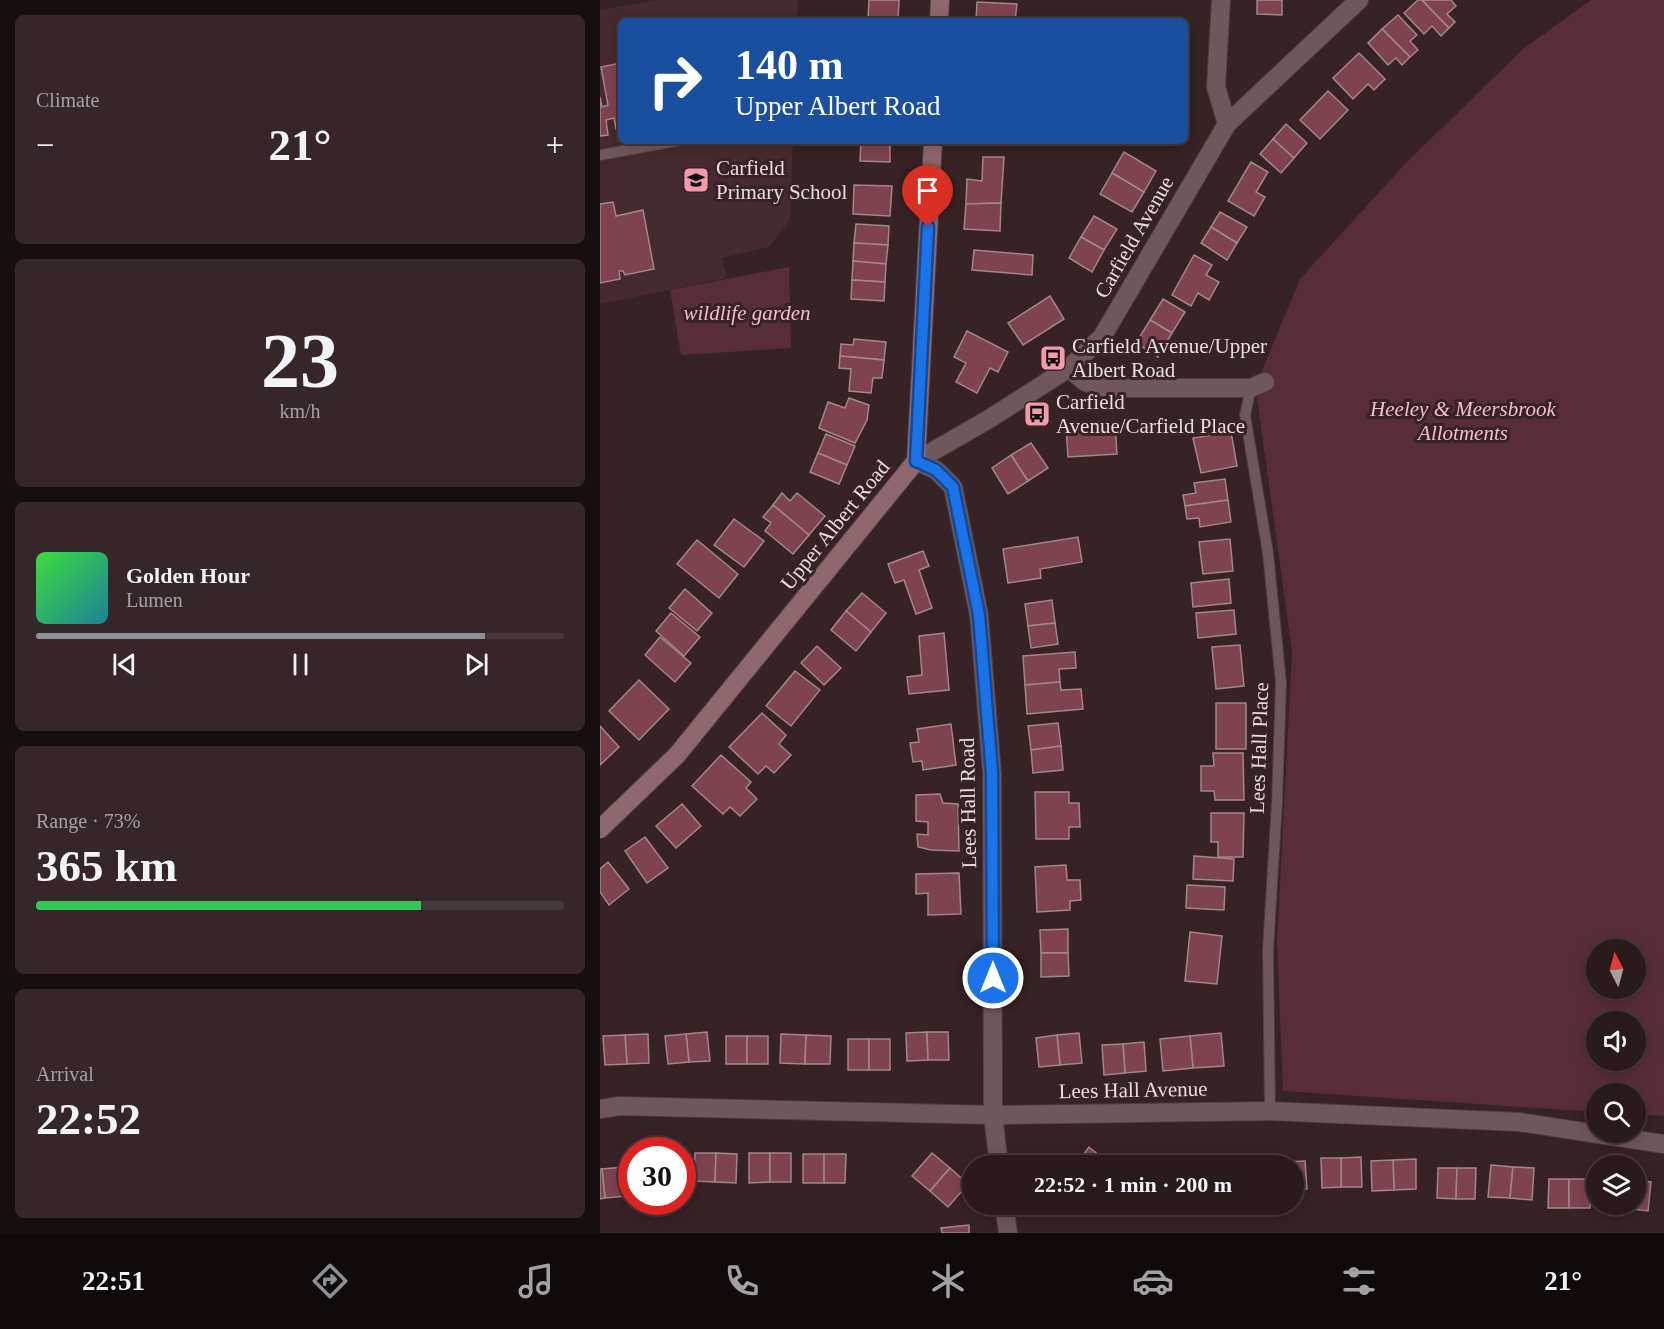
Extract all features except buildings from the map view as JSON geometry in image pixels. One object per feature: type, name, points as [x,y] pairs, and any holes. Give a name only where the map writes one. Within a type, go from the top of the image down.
[{"type":"street","points":[[939,18],[940,0]]},
{"type":"street","points":[[1221,0],[1216,87],[1227,124]]},
{"type":"street","name":"Carfield Avenue","points":[[916,461],[989,419],[1069,368],[1102,338],[1227,124],[1359,0]]},
{"type":"street","name":"Upper Albert Road","points":[[600,829],[677,755],[916,461],[933,144]]},
{"type":"street","points":[[1069,368],[1085,382],[1105,388],[1258,385]]},
{"type":"street","name":"Lees Hall Road","points":[[916,461],[936,470],[953,487],[979,615],[992,773],[993,1114],[998,1155]]},
{"type":"street","name":"Lees Hall Avenue","points":[[600,1108],[619,1106],[993,1114],[1270,1111],[1519,1122],[1664,1144]]},
{"type":"street","points":[[1006,1215],[1008,1233]]},
{"type":"lane","points":[[600,155],[660,144]]},
{"type":"lane","name":"Lees Hall Place","points":[[1258,385],[1245,415],[1268,553],[1281,682],[1277,802],[1268,950],[1270,1111]]},
{"type":"shaded area","name":"Carfield Primary School","points":[[659,0],[798,0],[797,18],[618,18],[618,144],[793,144],[790,220],[769,247],[722,258],[727,278],[600,304],[600,10]]},
{"type":"green space","name":"Heeley & Meersbrook Allotments","points":[[1591,0],[1664,0],[1664,1116],[1646,1115],[1646,1083],[1586,1083],[1586,1111],[1283,1091],[1277,942],[1292,651],[1257,398],[1265,382],[1258,380],[1300,279],[1404,165],[1523,49]]},
{"type":"green space","name":"wildlife garden","points":[[789,267],[791,348],[681,355],[670,290]]},
{"type":"place","name":"Carfield Primary School","points":[[696,180]]},
{"type":"place","name":"Carfield Avenue/Upper Albert Road","points":[[1053,358]]},
{"type":"place","name":"Carfield Avenue/Carfield Place","points":[[1037,414]]},
{"type":"route","points":[[928,227],[916,461],[936,470],[953,487],[979,615],[992,773],[993,978]]}]
